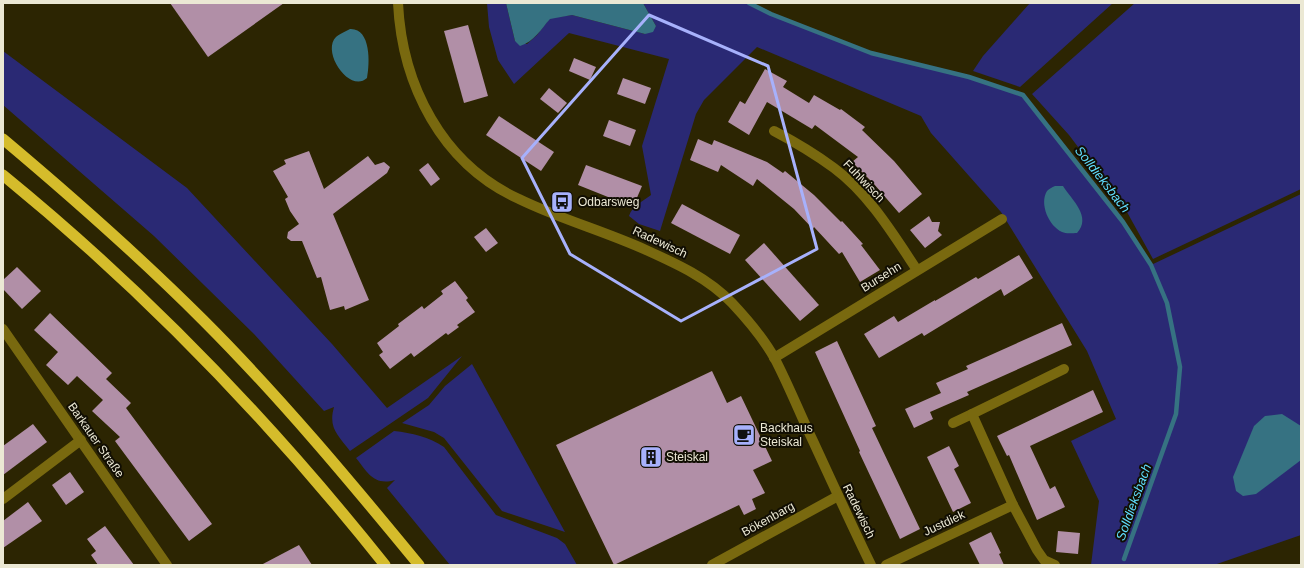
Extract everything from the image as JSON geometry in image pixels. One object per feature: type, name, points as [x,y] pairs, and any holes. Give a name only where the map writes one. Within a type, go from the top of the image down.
[{"type":"highway","points":[[3,139],[71,196],[153,271],[204,321],[277,398],[419,565]]},
{"type":"highway","points":[[3,175],[39,205],[138,294],[188,343],[312,477],[385,565]]},
{"type":"street","name":"Radewisch","points":[[398,3],[400,32],[412,79],[433,122],[446,142],[467,165],[491,184],[518,199],[620,238],[680,265],[702,278],[732,303],[759,336],[774,358],[871,565]]},
{"type":"street","name":"Fuhlwisch","points":[[774,131],[806,148],[841,174],[862,195],[884,222],[917,270]]},
{"type":"street","name":"Bursehn","points":[[774,358],[1002,219]]},
{"type":"street","name":"Barkauer Straße","points":[[3,329],[167,565]]},
{"type":"street","points":[[953,423],[1064,369]]},
{"type":"street","points":[[972,414],[1013,505],[1037,550],[1044,560],[1055,565]]},
{"type":"street","points":[[3,499],[81,440]]},
{"type":"street","name":"Bökenbarg","points":[[712,565],[838,496]]},
{"type":"street","name":"Justdiek","points":[[886,565],[1013,505]]},
{"type":"highlighted area","points":[[649,15],[768,66],[817,249],[681,321],[570,254],[522,158]]},
{"type":"shaded area","points":[[487,3],[506,3],[515,41],[527,44],[537,35],[550,18],[572,15],[645,34],[656,26],[643,3],[749,3],[771,14],[871,53],[969,77],[1023,95],[1123,222],[1151,265],[1301,194],[1301,535],[1214,565],[1091,565],[1099,501],[1071,441],[1116,419],[1087,351],[1001,212],[931,133],[921,116],[757,47],[704,100],[696,114],[660,231],[639,224],[629,216],[630,212],[635,207],[651,195],[642,146],[669,59],[569,33],[514,84],[498,60],[489,27]]},
{"type":"shaded area","points":[[1030,3],[1113,3],[1020,87],[973,71],[983,56]]},
{"type":"shaded area","points":[[1135,3],[1301,3],[1301,189],[1153,259],[1127,212],[1069,135],[1032,94]]},
{"type":"shaded area","points":[[3,51],[187,188],[332,344],[387,408],[462,356],[428,398],[350,451],[338,436],[333,426],[332,414],[334,407],[324,411],[254,334],[154,236],[3,105]]},
{"type":"shaded area","points":[[472,364],[565,532],[502,511],[444,438],[434,432],[402,423],[429,405],[445,386]]},
{"type":"shaded area","points":[[394,431],[420,436],[444,447],[496,515],[557,538],[565,544],[577,565],[450,565],[387,488],[395,480],[377,480],[368,473],[356,458]]},
{"type":"water","points":[[506,3],[643,3],[656,26],[653,32],[645,34],[572,15],[550,19],[529,42],[520,46],[515,41]]},
{"type":"water","points":[[350,29],[357,30],[362,34],[368,48],[369,64],[367,78],[360,81],[353,80],[346,76],[335,61],[332,52],[332,44],[336,37]]},
{"type":"water","points":[[1055,186],[1063,186],[1082,215],[1081,227],[1077,233],[1062,232],[1049,220],[1044,202],[1045,196],[1047,191]]},
{"type":"water","points":[[1282,414],[1301,426],[1301,460],[1256,494],[1243,496],[1236,491],[1233,477],[1254,426],[1265,416]]},
{"type":"building","points":[[170,3],[284,3],[208,57]]},
{"type":"building","points":[[468,25],[488,96],[464,103],[444,31]]},
{"type":"building","points":[[574,58],[596,67],[590,80],[569,71]]},
{"type":"building","points":[[765,69],[787,81],[783,87],[809,103],[814,95],[840,110],[841,109],[865,127],[862,130],[894,161],[922,194],[899,213],[874,184],[852,162],[858,157],[815,125],[812,129],[767,102],[749,135],[728,122],[740,101],[745,104]]},
{"type":"building","points":[[623,78],[651,88],[645,104],[617,94]]},
{"type":"building","points":[[549,88],[567,103],[558,113],[540,99]]},
{"type":"building","points":[[499,116],[554,152],[541,171],[486,135]]},
{"type":"building","points":[[609,120],[636,130],[630,146],[603,136]]},
{"type":"building","points":[[698,139],[712,145],[714,140],[767,162],[783,173],[785,171],[814,195],[841,222],[842,221],[863,244],[861,245],[880,270],[860,282],[842,252],[839,254],[814,227],[813,229],[794,209],[757,179],[753,186],[721,165],[718,172],[690,160]]},
{"type":"building","points":[[309,151],[324,189],[368,156],[375,165],[384,162],[390,167],[387,173],[333,214],[369,300],[345,310],[344,306],[330,310],[321,277],[317,278],[302,241],[291,241],[287,238],[288,232],[299,224],[290,211],[285,199],[288,197],[273,171],[286,164],[284,160]]},
{"type":"building","points":[[428,163],[440,179],[431,186],[419,170]]},
{"type":"building","points":[[586,165],[642,186],[633,207],[578,185]]},
{"type":"building","points":[[682,204],[740,235],[730,254],[671,223]]},
{"type":"building","points":[[929,216],[932,222],[940,222],[938,231],[942,235],[925,248],[910,230]]},
{"type":"building","points":[[486,228],[498,243],[486,252],[474,237]]},
{"type":"building","points":[[764,243],[819,305],[800,321],[745,260]]},
{"type":"building","points":[[1019,255],[1033,278],[1004,296],[1001,289],[924,336],[922,333],[879,358],[864,334],[894,316],[898,322],[976,277],[978,279]]},
{"type":"building","points":[[17,267],[41,291],[22,309],[3,289],[3,280]]},
{"type":"building","points":[[455,281],[468,298],[466,300],[475,312],[457,325],[459,327],[448,335],[446,333],[414,357],[411,353],[390,369],[379,355],[383,352],[377,343],[399,326],[398,324],[422,306],[424,309],[443,294],[441,291]]},
{"type":"building","points":[[50,313],[112,373],[106,379],[131,403],[126,408],[212,524],[189,541],[115,441],[120,437],[92,411],[103,400],[77,376],[68,385],[46,365],[58,352],[34,330]]},
{"type":"building","points":[[1062,323],[1072,345],[967,392],[969,395],[930,412],[933,419],[914,428],[905,409],[941,393],[936,383],[968,369],[966,366]]},
{"type":"building","points":[[837,341],[876,426],[872,428],[920,529],[900,539],[859,452],[860,451],[815,352]]},
{"type":"building","name":"Steiskal","points":[[712,371],[727,403],[741,396],[772,461],[753,470],[765,493],[752,499],[756,509],[744,515],[739,505],[614,565],[556,445]]},
{"type":"building","points":[[1093,390],[1103,412],[1030,446],[1050,489],[1055,486],[1065,507],[1037,520],[1009,455],[1007,456],[997,436]]},
{"type":"building","points":[[33,424],[47,442],[3,475],[3,446]]},
{"type":"building","points":[[949,446],[959,466],[954,469],[971,503],[953,512],[927,457]]},
{"type":"building","points":[[70,472],[84,492],[66,505],[52,485]]},
{"type":"building","points":[[28,502],[42,521],[3,548],[3,521]]},
{"type":"building","points":[[105,526],[134,565],[98,565],[91,555],[96,551],[87,539]]},
{"type":"building","points":[[1058,531],[1080,533],[1078,554],[1056,552]]},
{"type":"building","points":[[991,532],[1001,553],[999,554],[1004,565],[980,565],[969,543]]},
{"type":"building","points":[[299,545],[312,565],[261,565]]},
{"type":"waterway","name":"Solldieksbach","points":[[749,3],[771,14],[871,53],[969,77],[1023,95],[1123,222],[1151,265],[1167,303],[1180,367],[1176,414],[1124,559]]},
{"type":"place","name":"Odbarsweg","points":[[562,202]]},
{"type":"place","name":"Backhaus Steiskal","points":[[744,435]]},
{"type":"place","name":"Steiskal","points":[[651,457]]}]
